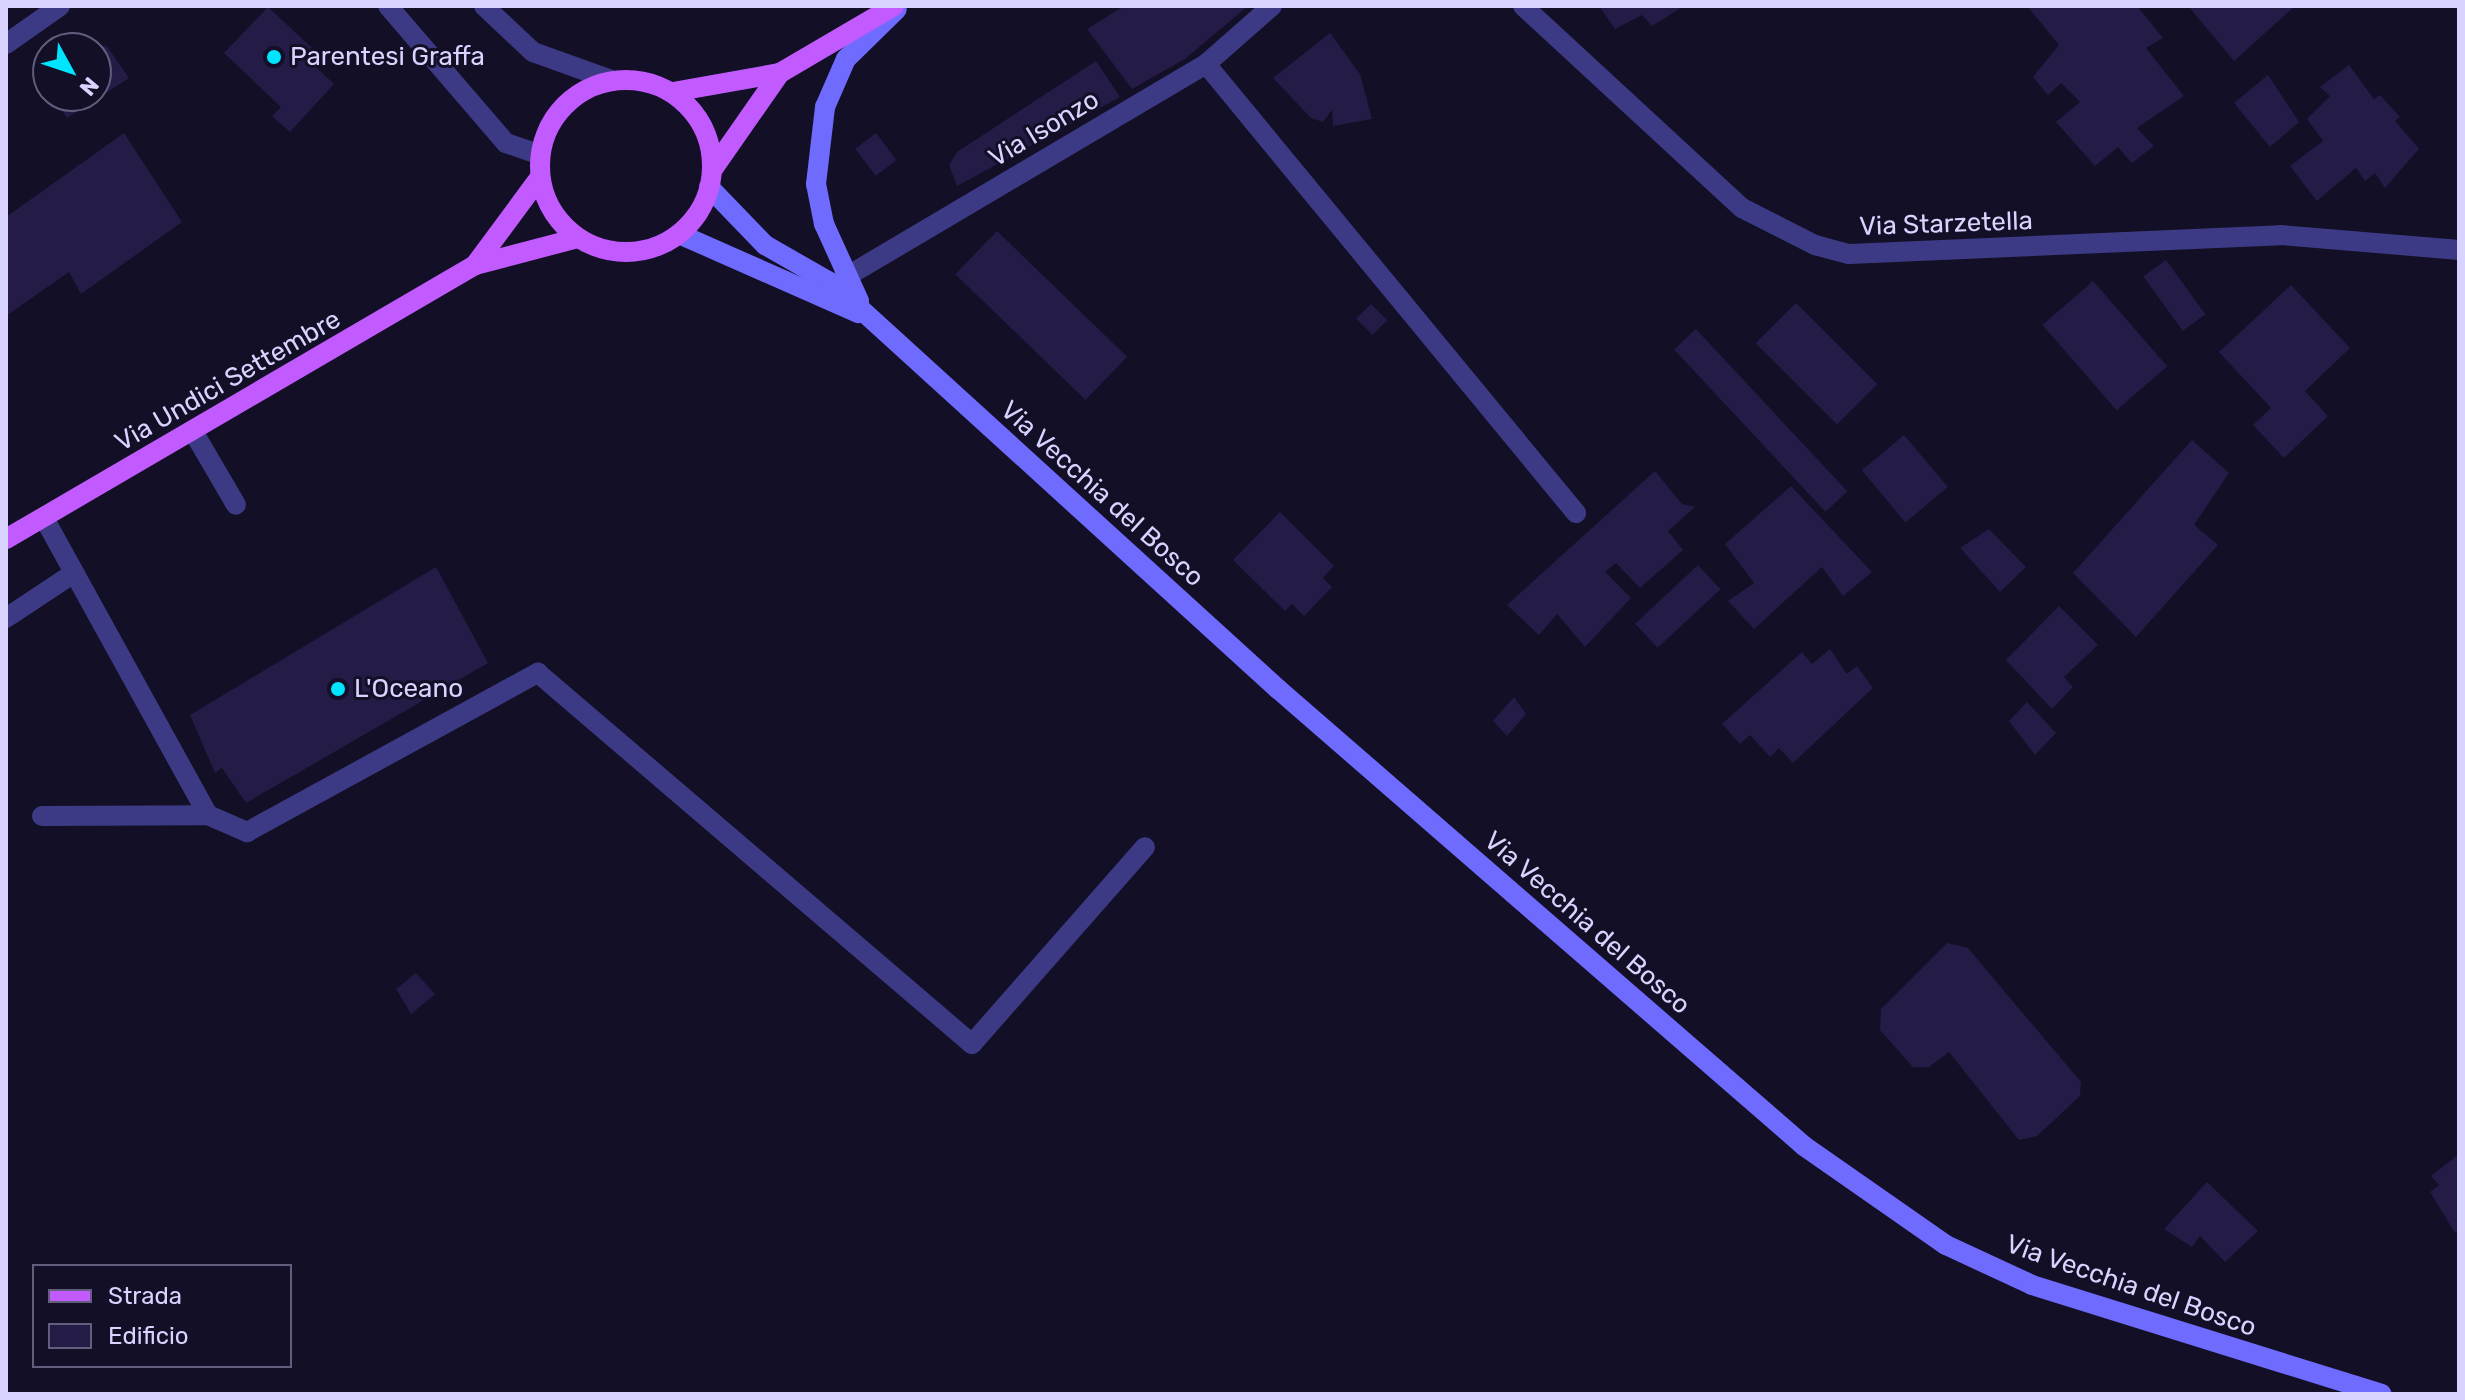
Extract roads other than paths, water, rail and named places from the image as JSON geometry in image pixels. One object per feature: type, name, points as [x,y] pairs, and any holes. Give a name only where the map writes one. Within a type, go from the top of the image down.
[{"type":"main road","points":[[780,73],[711,178],[679,234],[629,253],[578,238],[544,201],[538,180],[540,155],[563,106],[611,80],[673,92],[780,73],[897,6]]},
{"type":"main road","points":[[866,316],[839,280],[816,184],[825,107],[846,59],[897,6]]},
{"type":"main road","points":[[673,92],[702,123],[711,178],[765,245],[839,280]]},
{"type":"main road","points":[[475,265],[538,180]]},
{"type":"main road","name":"Via Vecchia del Bosco","points":[[679,234],[866,316],[1278,689],[1804,1146],[1946,1245],[2032,1285],[2381,1394]]},
{"type":"main road","points":[[475,265],[578,238]]},
{"type":"main road","name":"Via Undici Settembre","points":[[6,539],[194,433],[475,265]]},
{"type":"street","points":[[6,44],[60,6]]},
{"type":"street","points":[[388,6],[506,143],[540,155]]},
{"type":"street","points":[[484,6],[533,52],[611,80]]},
{"type":"street","name":"Via Isonzo","points":[[839,280],[1206,64],[1272,6]]},
{"type":"street","name":"Via Starzetella","points":[[1523,6],[1742,208],[1815,245],[1849,254],[2281,235],[2459,250]]},
{"type":"street","points":[[1206,64],[1576,513]]},
{"type":"street","points":[[194,433],[236,505]]},
{"type":"street","points":[[44,518],[208,815]]},
{"type":"street","points":[[6,618],[74,573]]},
{"type":"street","points":[[42,816],[208,815],[247,832],[538,673],[972,1044],[1145,847]]},
{"type":"place","name":"Parentesi Graffa","points":[[274,57]]},
{"type":"place","name":"L'Oceano","points":[[338,689]]}]
